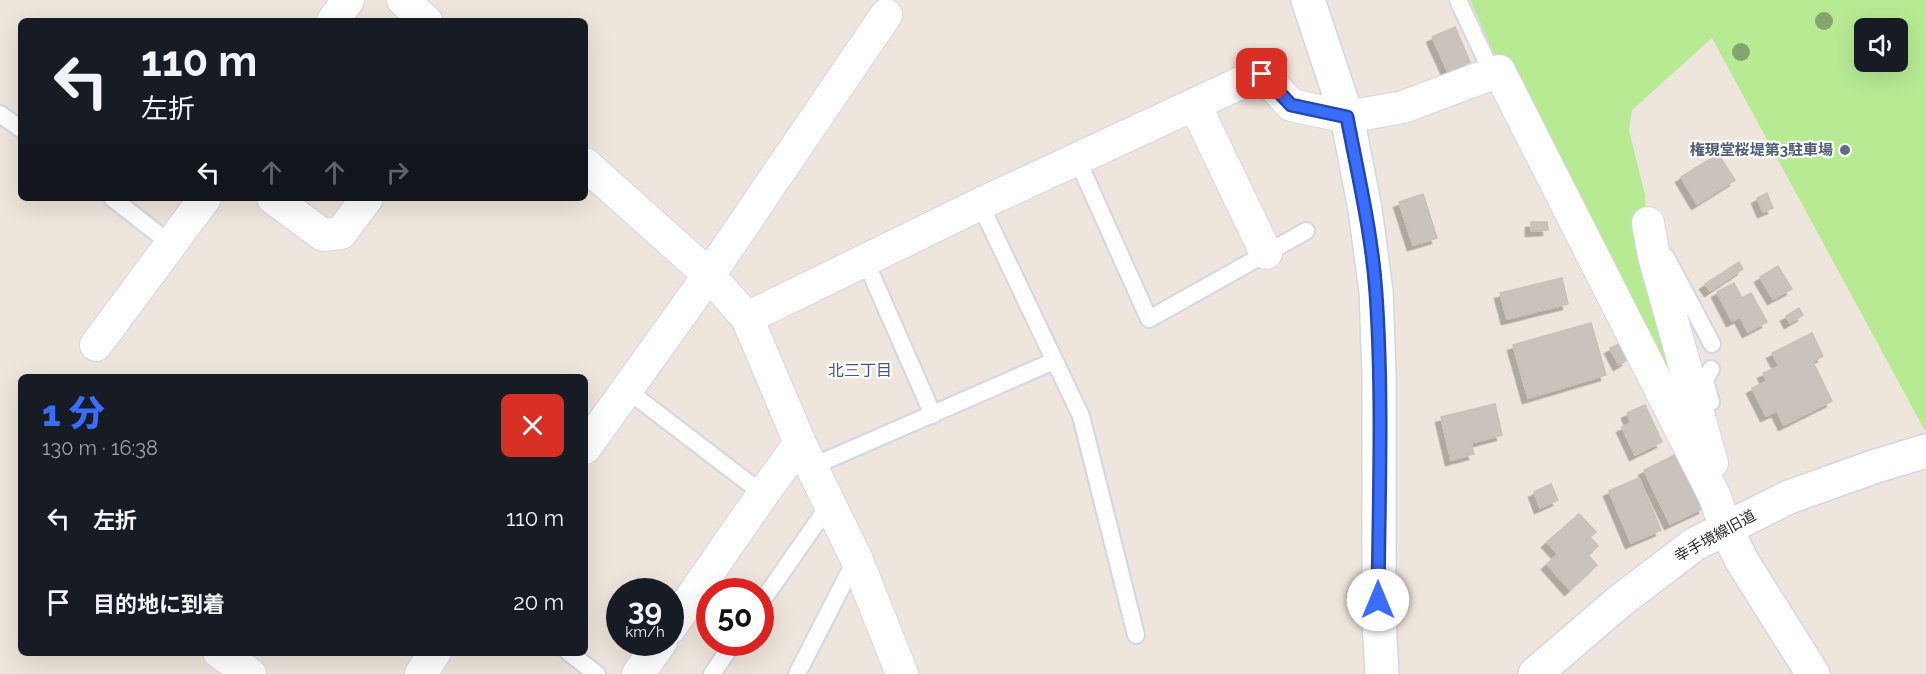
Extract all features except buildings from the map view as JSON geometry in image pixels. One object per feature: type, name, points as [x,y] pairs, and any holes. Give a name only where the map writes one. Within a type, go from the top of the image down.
[{"type":"main road","points":[[1308,0],[1347,117],[1365,209],[1376,291],[1379,375],[1378,621],[1382,674]]},
{"type":"main road","name":"幸手境線旧道","points":[[1535,674],[1658,570],[1695,544],[1720,512],[1789,497],[1926,451]]},
{"type":"main road","points":[[1720,512],[1742,561],[1814,674]]},
{"type":"street","points":[[335,18],[348,0]]},
{"type":"street","points":[[403,0],[423,18]]},
{"type":"street","points":[[588,444],[709,275],[886,15]]},
{"type":"street","points":[[747,318],[980,204],[1262,74],[1291,105],[1347,117],[1404,107],[1499,71],[1720,512]]},
{"type":"street","points":[[1195,105],[1266,253]]},
{"type":"street","points":[[588,167],[709,275],[747,318],[829,506],[856,558],[902,674]]},
{"type":"street","points":[[96,345],[203,201]]},
{"type":"street","points":[[277,201],[323,236],[341,232],[365,201]]},
{"type":"street","points":[[1648,223],[1654,256],[1712,457],[1720,512]]},
{"type":"street","points":[[684,608],[762,494],[806,455]]},
{"type":"street","points":[[225,656],[250,674]]},
{"type":"street","points":[[638,674],[650,656]]},
{"type":"lane","points":[[1458,0],[1492,73]]},
{"type":"lane","points":[[0,114],[18,127]]},
{"type":"lane","points":[[1077,159],[1149,319],[1306,231]]},
{"type":"lane","points":[[116,201],[171,244]]},
{"type":"lane","points":[[980,204],[1081,416],[1136,636]]},
{"type":"lane","points":[[1648,223],[1712,344]]},
{"type":"lane","points":[[865,260],[933,415]]},
{"type":"lane","points":[[806,455],[933,415],[1054,361]]},
{"type":"lane","points":[[1711,369],[1705,380],[1725,452],[1720,512]]},
{"type":"lane","points":[[627,390],[762,494]]},
{"type":"lane","points":[[774,584],[829,506]]},
{"type":"lane","points":[[797,674],[856,558]]},
{"type":"lane","points":[[573,656],[597,674]]},
{"type":"lane","points":[[712,674],[724,656]]},
{"type":"green space","points":[[1470,0],[1926,0],[1926,429],[1712,38],[1632,110],[1629,130],[1645,195],[1647,248],[1704,457],[1496,58]]},
{"type":"place","name":"権現堂桜堤第3駐車場","points":[[1845,150]]},
{"type":"district","name":"北三丁目","points":[[860,370]]},
{"type":"route","points":[[1262,74],[1291,105],[1347,117],[1365,209],[1376,291],[1379,375],[1378,600]]}]
